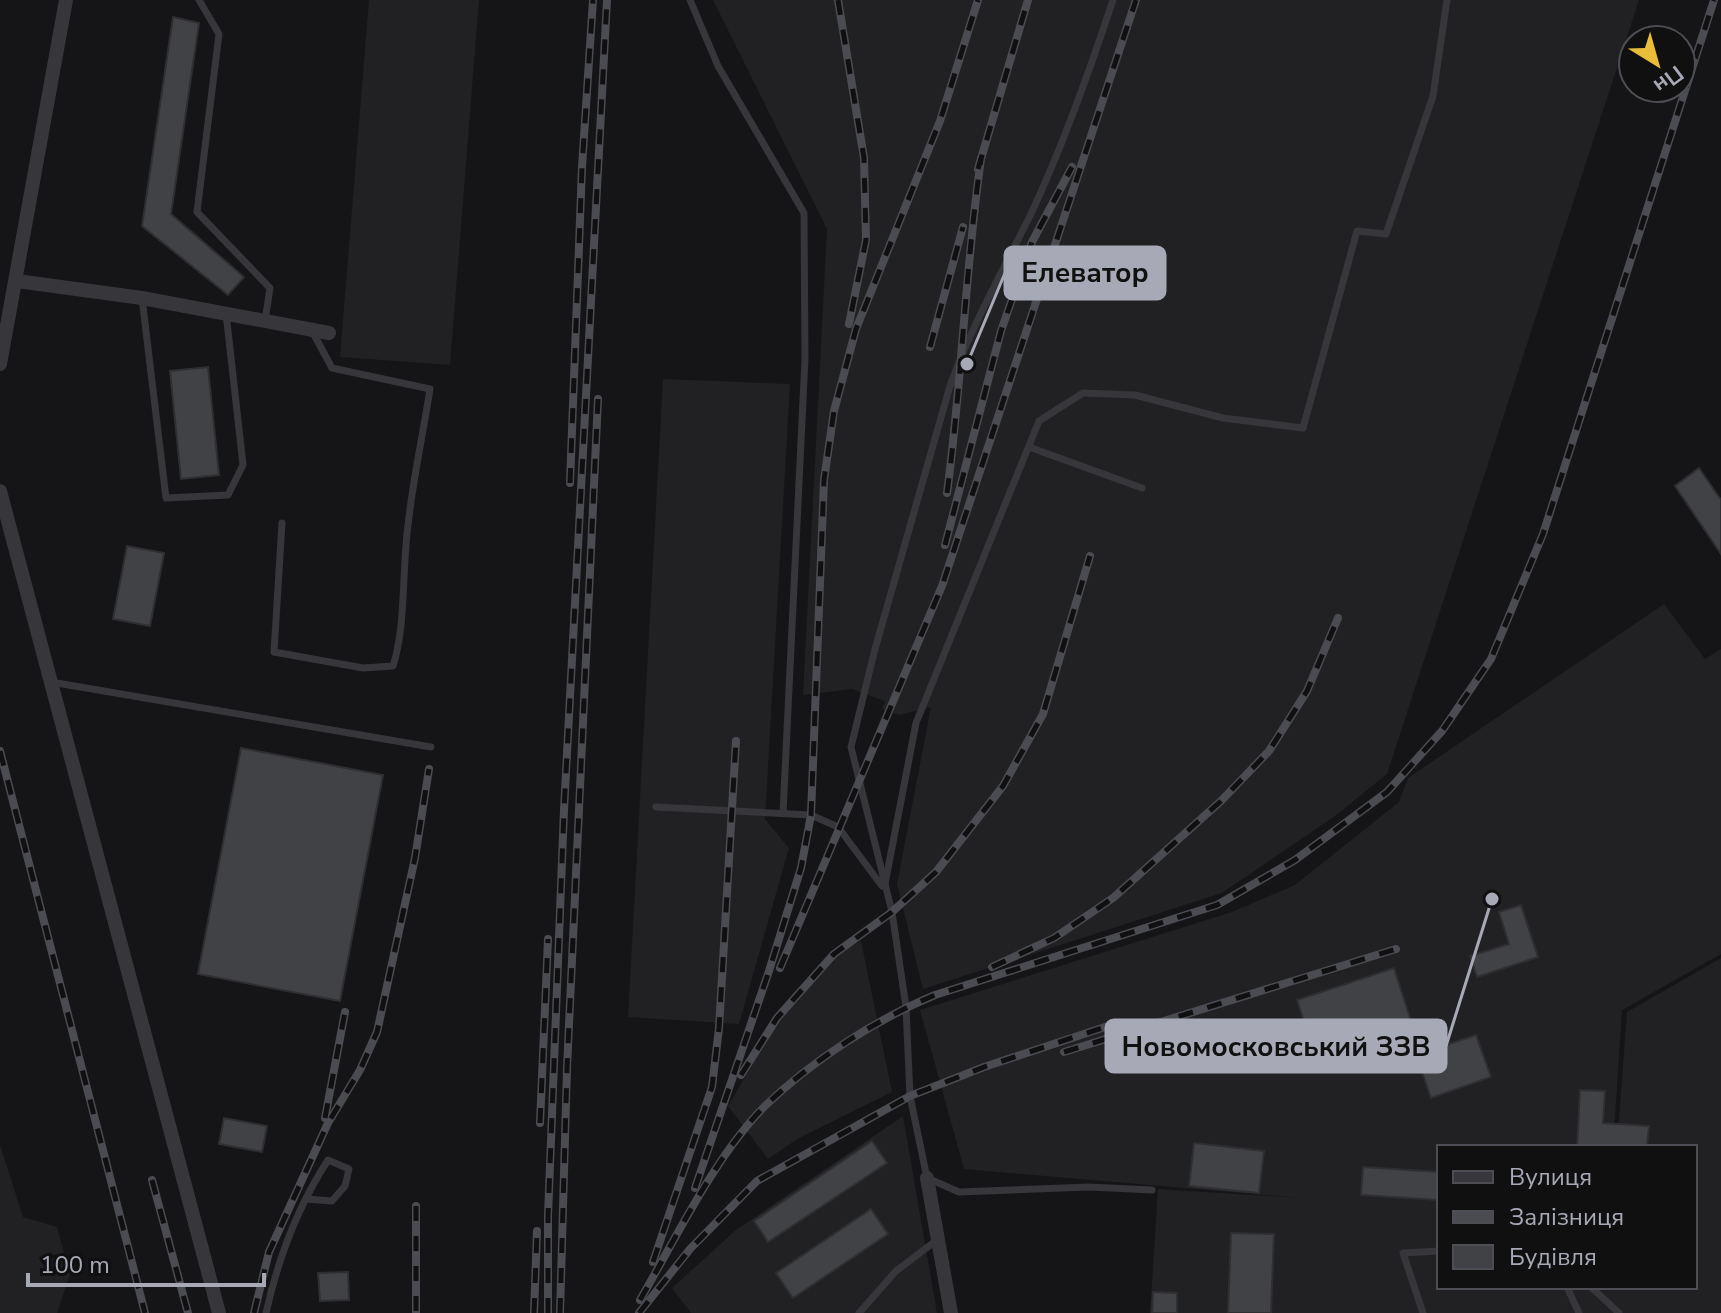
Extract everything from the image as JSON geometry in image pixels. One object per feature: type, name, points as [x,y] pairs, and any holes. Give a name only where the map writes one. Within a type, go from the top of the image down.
[{"type":"street","points":[[0,364],[66,0]]},
{"type":"street","points":[[17,281],[142,298],[329,333]]},
{"type":"street","points":[[0,491],[219,1313]]},
{"type":"street","points":[[927,1178],[951,1313]]},
{"type":"lane","points":[[199,0],[219,34],[197,212],[270,288],[265,321]]},
{"type":"lane","points":[[690,0],[718,66],[804,213],[805,359],[783,813]]},
{"type":"lane","points":[[1113,0],[1083,90],[1031,212],[961,354],[875,649],[851,747],[892,912],[906,1007],[910,1096],[927,1178],[959,1192],[1089,1187],[1152,1190]]},
{"type":"lane","points":[[884,888],[916,723],[1039,421],[1083,393],[1135,395],[1223,418],[1303,428],[1357,231],[1386,234],[1429,110],[1447,0]]},
{"type":"lane","points":[[142,298],[166,498],[228,495],[243,465],[226,313]]},
{"type":"lane","points":[[282,523],[274,652],[363,668],[393,666],[401,643],[400,598],[408,522],[430,389],[332,368],[311,329]]},
{"type":"lane","points":[[1029,447],[1142,488]]},
{"type":"lane","points":[[51,682],[431,747]]},
{"type":"lane","points":[[656,807],[811,815],[838,827],[884,888]]},
{"type":"lane","points":[[266,1313],[294,1222],[306,1199],[328,1160],[349,1169],[345,1186],[332,1201],[306,1199]]},
{"type":"lane","points":[[859,1313],[896,1271],[939,1238]]},
{"type":"lane","points":[[1423,1313],[1403,1253],[1437,1251]]},
{"type":"lane","points":[[1568,1289],[1579,1313]]},
{"type":"lane","points":[[1593,1289],[1619,1313]]},
{"type":"shaded area","points":[[369,0],[479,0],[450,365],[340,357]]},
{"type":"shaded area","points":[[713,0],[1639,0],[1631,24],[1617,24],[1617,68],[1387,774],[1335,816],[1222,893],[923,989],[897,884],[931,707],[899,715],[882,709],[885,701],[852,689],[803,695],[827,229]]},
{"type":"shaded area","points":[[663,379],[790,384],[765,819],[789,848],[739,1024],[628,1017]]},
{"type":"shaded area","points":[[1664,604],[1705,659],[1721,649],[1721,954],[1622,1010],[1613,1145],[1437,1145],[1437,1289],[1697,1289],[1697,1145],[1617,1145],[1627,1012],[1721,958],[1721,1313],[1150,1313],[1158,1189],[1302,1198],[964,1169],[920,1010],[1232,912],[1295,885],[1399,802],[1408,778]]},
{"type":"shaded area","points":[[861,941],[892,1092],[799,1138],[768,1159],[728,1106],[775,1026],[840,953]]},
{"type":"shaded area","points":[[903,1116],[937,1313],[691,1313],[672,1288],[736,1230]]},
{"type":"shaded area","points":[[0,1145],[23,1217],[57,1227],[70,1274],[57,1313],[0,1313]]},
{"type":"building","points":[[173,17],[199,23],[171,214],[244,277],[228,295],[142,226]]},
{"type":"building","points":[[208,367],[219,475],[181,479],[170,371]]},
{"type":"building","points":[[1699,468],[1721,500],[1721,554],[1675,486]]},
{"type":"building","points":[[127,546],[164,553],[150,626],[113,619]]},
{"type":"building","points":[[241,748],[383,775],[340,1001],[198,974]]},
{"type":"building","points":[[1521,905],[1538,957],[1477,977],[1470,956],[1509,944],[1499,912]]},
{"type":"building","points":[[1394,968],[1411,1021],[1315,1054],[1297,1000]]},
{"type":"building","points":[[1476,1035],[1491,1077],[1431,1098],[1416,1055]]},
{"type":"building","points":[[1580,1090],[1605,1091],[1603,1123],[1649,1126],[1647,1145],[1577,1145]]},
{"type":"building","points":[[224,1118],[267,1126],[262,1152],[219,1144]]},
{"type":"building","points":[[872,1141],[887,1163],[768,1242],[754,1221]]},
{"type":"building","points":[[1194,1143],[1264,1151],[1259,1193],[1189,1186]]},
{"type":"building","points":[[1363,1167],[1437,1172],[1437,1200],[1361,1195]]},
{"type":"building","points":[[871,1209],[888,1234],[793,1298],[776,1273]]},
{"type":"building","points":[[1231,1233],[1274,1234],[1271,1313],[1228,1313]]},
{"type":"building","points":[[348,1272],[349,1300],[320,1301],[318,1273]]},
{"type":"building","points":[[1153,1292],[1177,1293],[1177,1313],[1152,1313]]},
{"type":"railway","points":[[570,483],[582,167],[593,0]]},
{"type":"railway","points":[[548,1313],[548,1216],[564,810],[607,0]]},
{"type":"railway","points":[[838,0],[864,158],[866,240],[849,324]]},
{"type":"railway","points":[[695,1188],[769,971],[801,868],[811,815],[824,480],[834,411],[856,329],[940,121],[978,0]]},
{"type":"railway","points":[[978,169],[1028,0]]},
{"type":"railway","points":[[780,968],[942,586],[1136,0]]},
{"type":"railway","points":[[640,1300],[697,1198],[730,1148],[766,1105],[824,1057],[890,1016],[935,995],[1217,905],[1295,860],[1387,792],[1442,731],[1491,659],[1543,534],[1714,0]]},
{"type":"railway","points":[[947,493],[981,159]]},
{"type":"railway","points":[[945,545],[1001,331],[1032,242],[1072,167]]},
{"type":"railway","points":[[930,347],[963,227]]},
{"type":"railway","points":[[560,1313],[567,1068],[598,399]]},
{"type":"railway","points":[[741,1075],[777,1018],[834,954],[892,912],[936,872],[1003,786],[1043,714],[1090,556]]},
{"type":"railway","points":[[992,967],[1054,938],[1113,898],[1221,801],[1269,751],[1307,691],[1338,618]]},
{"type":"railway","points":[[653,1262],[712,1087],[719,1028],[736,741]]},
{"type":"railway","points":[[0,751],[145,1313]]},
{"type":"railway","points":[[254,1313],[269,1252],[328,1123],[360,1070],[377,1032],[415,858],[429,769]]},
{"type":"railway","points":[[540,1123],[548,939]]},
{"type":"railway","points":[[1064,1052],[1396,949]]},
{"type":"railway","points":[[325,1118],[345,1012]]},
{"type":"railway","points":[[639,1313],[690,1249],[757,1181],[910,1096],[984,1067],[1108,1026]]},
{"type":"railway","points":[[152,1180],[188,1313]]},
{"type":"railway","points":[[416,1206],[416,1313]]},
{"type":"railway","points":[[534,1313],[537,1231]]},
{"type":"place","name":"Елеватор","points":[[967,364]]},
{"type":"place","name":"Новомосковський ЗЗВ","points":[[1492,899]]}]
